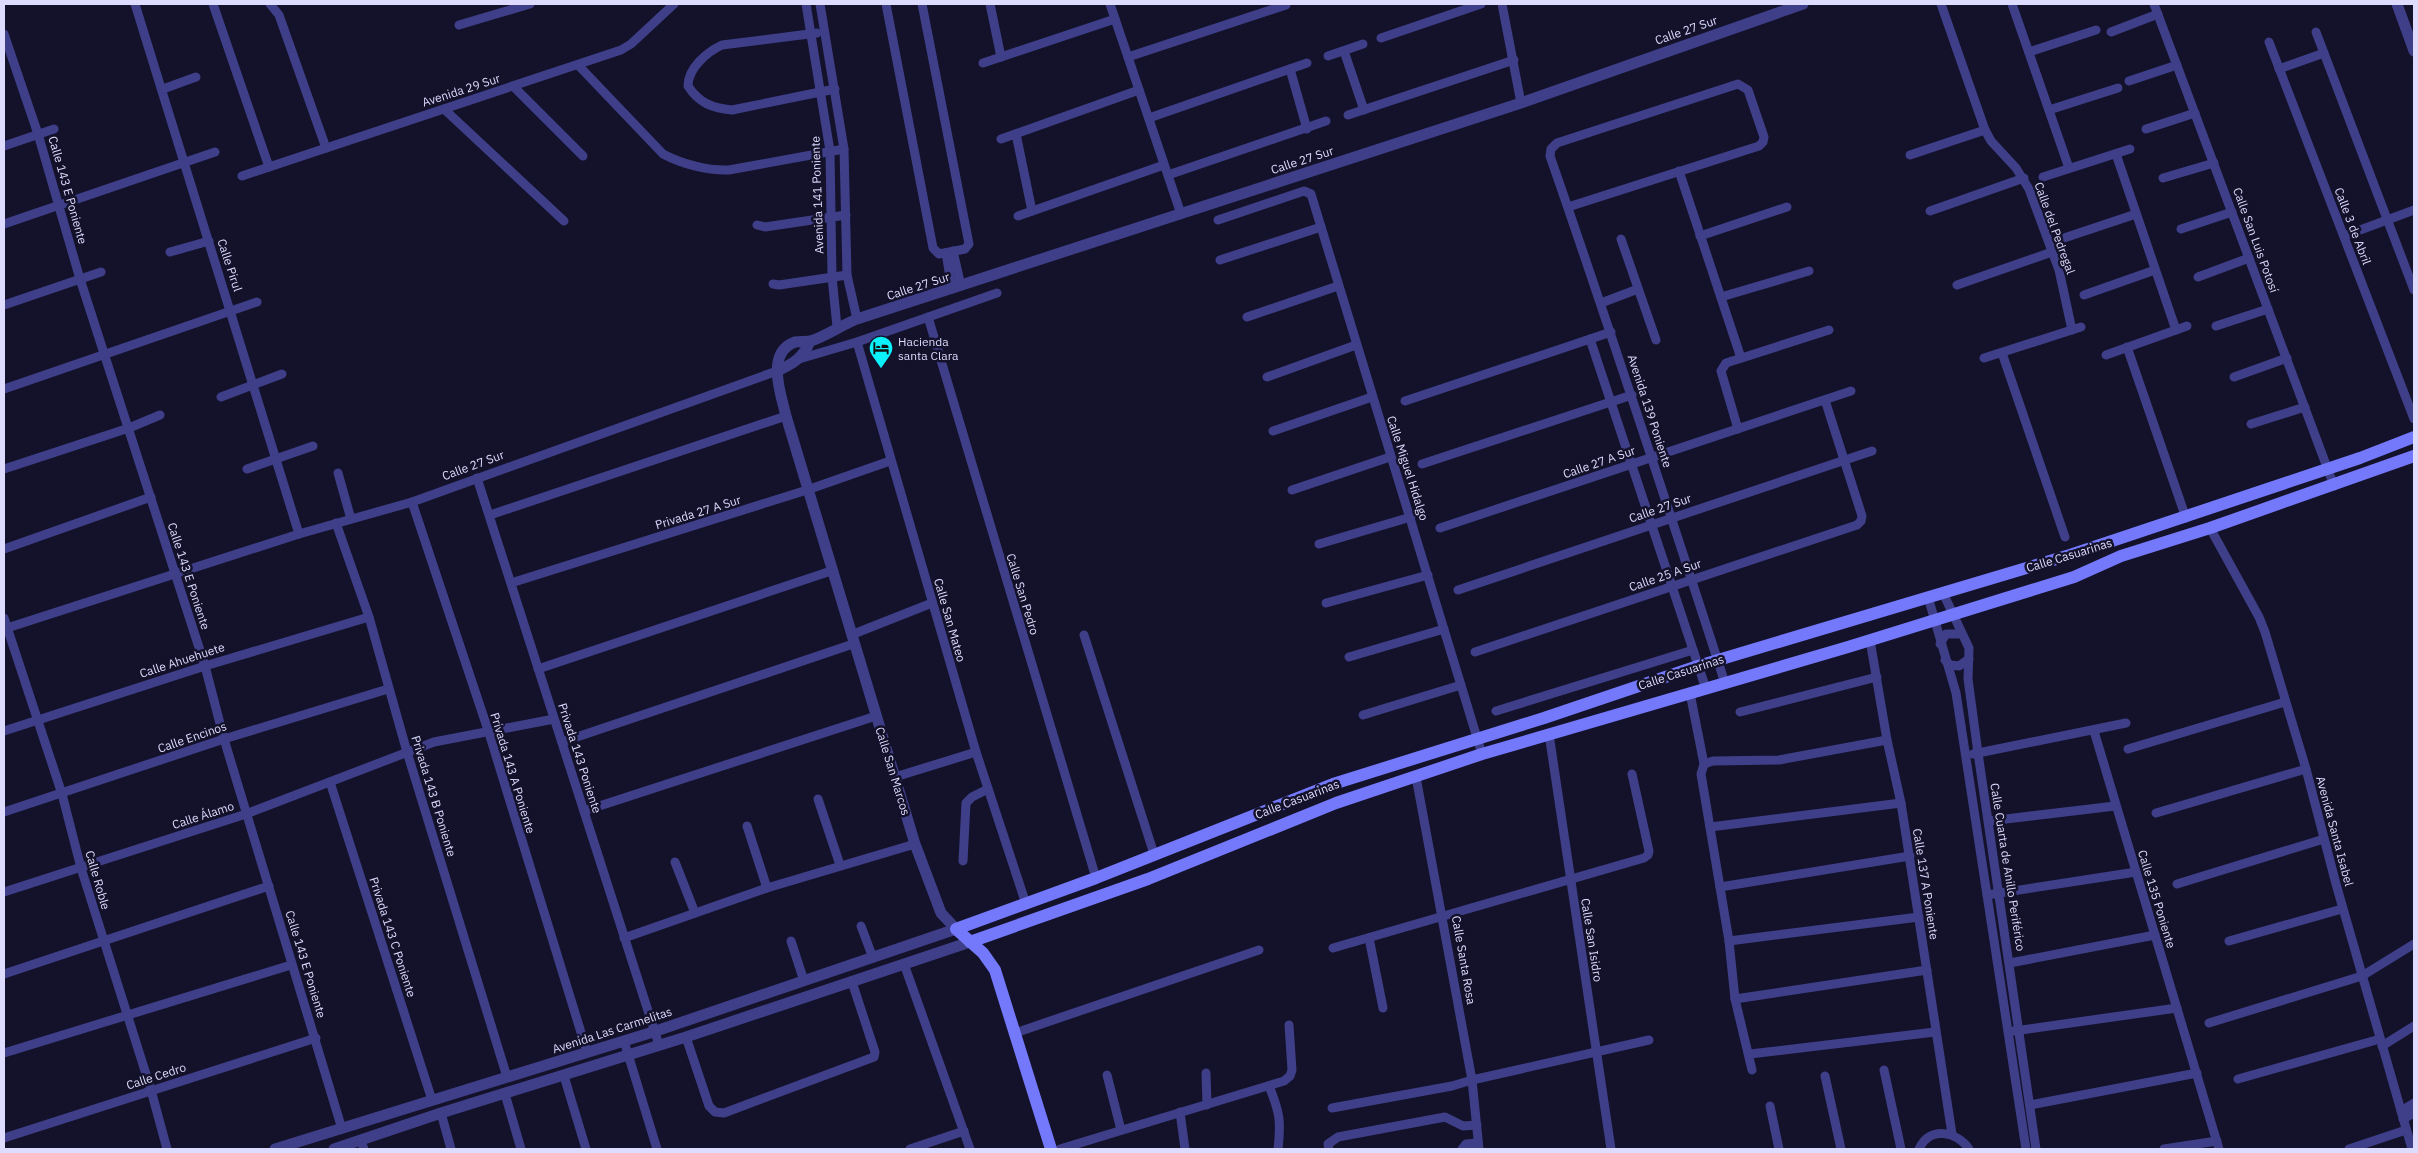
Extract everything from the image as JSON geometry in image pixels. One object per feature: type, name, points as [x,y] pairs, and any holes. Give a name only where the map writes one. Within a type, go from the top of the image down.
[{"type":"main road","name":"Calle Casuarinas","points":[[956,929],[1096,878],[1333,784],[1698,666],[2070,555],[2186,518],[2414,437]]},
{"type":"main road","name":"Calle Casuarinas","points":[[970,942],[1148,879],[1336,803],[1482,754],[1870,640],[2074,576],[2121,556],[2334,486],[2414,456]]},
{"type":"main road","name":"Calle San Marcos","points":[[956,929],[983,953],[995,970],[1051,1149]]},
{"type":"street","name":"Calle Pirul","points":[[135,4],[163,89],[184,163],[231,309],[252,385],[299,534]]},
{"type":"street","points":[[213,4],[269,167]]},
{"type":"street","points":[[270,4],[279,15],[326,148]]},
{"type":"street","points":[[496,14],[498,4]]},
{"type":"street","points":[[459,25],[530,4]]},
{"type":"street","name":"Avenida 29 Sur","points":[[242,176],[621,50],[674,4]]},
{"type":"street","name":"Avenida 141 Poniente","points":[[806,4],[822,92],[830,152],[832,277],[837,328]]},
{"type":"street","points":[[820,4],[844,149],[847,275],[857,319]]},
{"type":"street","points":[[886,4],[933,248],[939,254],[965,249],[969,244],[922,4]]},
{"type":"street","points":[[990,4],[1001,57]]},
{"type":"street","points":[[1110,4],[1181,214]]},
{"type":"street","points":[[1128,57],[1263,8],[1286,4]]},
{"type":"street","points":[[1381,38],[1481,4]]},
{"type":"street","points":[[1502,4],[1514,60],[1520,103]]},
{"type":"street","name":"Calle 27 Sur","points":[[777,371],[779,358],[786,348],[796,342],[810,341],[857,319],[957,288],[1520,103],[1803,4]]},
{"type":"street","name":"Calle del Pedregal","points":[[1941,4],[1985,130],[1991,141],[2024,178],[2059,270],[2076,328],[2002,352]]},
{"type":"street","points":[[2012,4],[2069,168]]},
{"type":"street","name":"Calle San Luis Potosí","points":[[2154,4],[2334,486]]},
{"type":"street","points":[[2397,4],[2414,51]]},
{"type":"street","points":[[2111,32],[2158,14]]},
{"type":"street","points":[[983,63],[1115,19]]},
{"type":"street","points":[[2029,52],[2096,30]]},
{"type":"street","points":[[825,32],[722,44],[713,50],[692,71],[688,86],[695,97],[705,104],[732,110],[835,89]]},
{"type":"street","points":[[2316,32],[2414,290]]},
{"type":"street","name":"Calle 143 E Poniente","points":[[4,34],[8,63],[38,134],[80,279],[205,666],[224,740],[291,965],[316,1038],[342,1129]]},
{"type":"street","name":"Calle 3 de Abril","points":[[2269,42],[2414,419]]},
{"type":"street","points":[[1328,56],[1363,44]]},
{"type":"street","points":[[1344,51],[1364,110]]},
{"type":"street","points":[[2279,69],[2324,52]]},
{"type":"street","points":[[1348,115],[1514,60]]},
{"type":"street","points":[[578,64],[663,154],[674,160],[718,171],[844,149]]},
{"type":"street","points":[[1149,118],[1306,64]]},
{"type":"street","points":[[2129,81],[2177,65]]},
{"type":"street","points":[[1290,69],[1307,128]]},
{"type":"street","points":[[163,89],[196,77]]},
{"type":"street","name":"Avenida 139 Poniente","points":[[1679,172],[1759,146],[1763,142],[1764,137],[1748,90],[1738,84],[1556,143],[1551,149],[1550,156],[1632,395],[1725,683]]},
{"type":"street","points":[[513,86],[582,156]]},
{"type":"street","points":[[2049,110],[2118,88]]},
{"type":"street","points":[[1001,139],[1139,90]]},
{"type":"street","points":[[444,109],[564,221]]},
{"type":"street","points":[[2146,129],[2195,113]]},
{"type":"street","points":[[1168,175],[1326,122]]},
{"type":"street","points":[[4,146],[54,129]]},
{"type":"street","points":[[1910,155],[1985,130]]},
{"type":"street","points":[[1016,134],[1032,211]]},
{"type":"street","points":[[2043,178],[2130,149]]},
{"type":"street","points":[[4,224],[215,152]]},
{"type":"street","points":[[2116,154],[2176,330]]},
{"type":"street","points":[[2163,178],[2214,163]]},
{"type":"street","points":[[1018,216],[1164,165]]},
{"type":"street","points":[[1568,207],[1679,172],[1741,358]]},
{"type":"street","points":[[1930,211],[2024,178]]},
{"type":"street","name":"Calle Miguel Hidalgo","points":[[1218,220],[1308,191],[1390,457],[1411,517],[1482,754]]},
{"type":"street","points":[[1700,236],[1787,208]]},
{"type":"street","points":[[2344,236],[2414,210]]},
{"type":"street","points":[[2181,229],[2232,212]]},
{"type":"street","points":[[2064,238],[2136,214]]},
{"type":"street","points":[[757,224],[765,227],[846,215]]},
{"type":"street","points":[[1220,260],[1320,227]]},
{"type":"street","points":[[1621,239],[1656,340]]},
{"type":"street","points":[[170,252],[209,241]]},
{"type":"street","points":[[950,252],[957,288]]},
{"type":"street","points":[[1958,285],[2052,252]]},
{"type":"street","points":[[2198,277],[2249,258]]},
{"type":"street","points":[[2084,296],[2155,270]]},
{"type":"street","points":[[1721,297],[1809,271]]},
{"type":"street","points":[[4,305],[101,272]]},
{"type":"street","points":[[773,284],[778,285],[847,275]]},
{"type":"street","points":[[1247,317],[1338,286]]},
{"type":"street","points":[[1601,303],[1638,290]]},
{"type":"street","points":[[799,359],[857,342],[997,293]]},
{"type":"street","points":[[4,389],[231,309],[257,302]]},
{"type":"street","points":[[2216,326],[2268,310]]},
{"type":"street","name":"Calle San Pedro","points":[[928,317],[1096,878]]},
{"type":"street","points":[[2106,355],[2187,326]]},
{"type":"street","points":[[1738,428],[1721,371],[1726,363],[1830,330]]},
{"type":"street","points":[[1405,401],[1611,332]]},
{"type":"street","points":[[1590,339],[1706,689]]},
{"type":"street","name":"Calle 27 Sur","points":[[5,629],[175,576],[299,534],[412,502],[790,366],[807,349],[810,341]]},
{"type":"street","name":"Calle San Mateo","points":[[857,342],[976,752],[1026,904]]},
{"type":"street","points":[[1266,377],[1356,346]]},
{"type":"street","points":[[2127,347],[2186,518]]},
{"type":"street","points":[[1984,358],[2002,352],[2065,537]]},
{"type":"street","points":[[2234,377],[2286,358]]},
{"type":"street","name":"Calle San Marcos","points":[[777,371],[786,416],[807,490],[915,844],[940,913],[956,929]]},
{"type":"street","points":[[221,398],[282,374]]},
{"type":"street","name":"Calle 27 A Sur","points":[[1440,528],[1851,391]]},
{"type":"street","points":[[1422,464],[1632,395]]},
{"type":"street","points":[[1274,431],[1372,397]]},
{"type":"street","points":[[1825,400],[1844,460]]},
{"type":"street","points":[[2251,424],[2305,407]]},
{"type":"street","points":[[4,470],[129,428],[160,415]]},
{"type":"street","points":[[490,515],[786,416]]},
{"type":"street","points":[[247,469],[314,446]]},
{"type":"street","name":"Calle 27 Sur","points":[[1458,590],[1872,451]]},
{"type":"street","points":[[1292,490],[1390,457]]},
{"type":"street","name":"Calle 25 A Sur","points":[[1476,652],[1857,525],[1861,521],[1862,516],[1844,460]]},
{"type":"street","name":"Privada 27 A Sur","points":[[511,583],[807,490],[890,461]]},
{"type":"street","points":[[338,473],[351,519]]},
{"type":"street","name":"Privada 143 Poniente","points":[[477,478],[653,1032],[659,1045]]},
{"type":"street","points":[[4,549],[151,497]]},
{"type":"street","name":"Privada 143 A Poniente","points":[[412,502],[488,733],[587,1052]]},
{"type":"street","points":[[1319,544],[1411,517]]},
{"type":"street","name":"Privada 143 B Poniente","points":[[336,523],[368,617],[407,752],[507,1077]]},
{"type":"street","name":"Avenida Santa Isabel","points":[[2210,528],[2259,617],[2306,769],[2342,909],[2412,1149]]},
{"type":"street","points":[[538,668],[831,571]]},
{"type":"street","points":[[1326,603],[1428,575]]},
{"type":"street","name":"Calle Cuarta de Anillo Periférico","points":[[1943,593],[1969,648],[1968,679],[2036,1149]]},
{"type":"street","name":"Calle Cuarta de Anillo Periférico","points":[[1928,597],[1944,660],[1956,693],[2026,1149]]},
{"type":"street","points":[[562,742],[852,639],[932,603]]},
{"type":"street","name":"Calle Ahuehuete","points":[[4,731],[205,666],[368,617]]},
{"type":"street","name":"Calle Roble","points":[[4,618],[5,629],[62,794],[102,941],[152,1090],[167,1149]]},
{"type":"street","points":[[1348,657],[1444,629]]},
{"type":"street","points":[[1940,644],[1946,634],[1962,634]]},
{"type":"street","points":[[1084,635],[1154,854]]},
{"type":"street","name":"Calle 137 A Poniente","points":[[1870,640],[1910,856],[1935,1032],[1952,1134]]},
{"type":"street","points":[[1496,711],[1693,650]]},
{"type":"street","points":[[1944,660],[1950,665],[1959,666],[1968,659]]},
{"type":"street","points":[[1740,712],[1876,677]]},
{"type":"street","points":[[1364,715],[1461,685]]},
{"type":"street","name":"Calle Encinos","points":[[4,812],[388,688]]},
{"type":"street","points":[[1690,693],[1704,764],[1701,774],[1729,941],[1735,999],[1750,1054],[1752,1070]]},
{"type":"street","points":[[2128,750],[2285,702]]},
{"type":"street","points":[[584,811],[876,716]]},
{"type":"street","name":"Calle Álamo","points":[[4,892],[246,814],[407,752],[454,737],[488,733],[554,719]]},
{"type":"street","points":[[1965,756],[2126,723]]},
{"type":"street","name":"Calle 135 Poniente","points":[[2094,731],[2218,1145]]},
{"type":"street","name":"Calle San Isidro","points":[[1548,734],[1611,1149]]},
{"type":"street","points":[[1704,764],[1713,762],[1779,760],[1887,740]]},
{"type":"street","points":[[895,777],[976,752]]},
{"type":"street","points":[[2156,813],[2306,769]]},
{"type":"street","points":[[1333,948],[1570,880],[1648,855],[1649,851],[1632,774]]},
{"type":"street","name":"Calle Santa Rosa","points":[[1416,777],[1472,1080],[1479,1146]]},
{"type":"street","name":"Privada 143 C Poniente","points":[[330,782],[432,1100]]},
{"type":"street","points":[[964,862],[966,803],[972,797],[988,789]]},
{"type":"street","points":[[818,799],[840,864]]},
{"type":"street","points":[[1710,827],[1901,803]]},
{"type":"street","points":[[1989,821],[2116,806]]},
{"type":"street","points":[[747,826],[766,888]]},
{"type":"street","points":[[2177,884],[2324,839]]},
{"type":"street","points":[[624,938],[840,864],[915,844]]},
{"type":"street","points":[[1720,887],[1910,856]]},
{"type":"street","points":[[676,862],[695,913]]},
{"type":"street","points":[[1987,895],[2136,872]]},
{"type":"street","points":[[4,974],[269,886]]},
{"type":"street","points":[[2228,941],[2342,909]]},
{"type":"street","points":[[1729,941],[1919,917]]},
{"type":"street","points":[[861,926],[873,958]]},
{"type":"street","name":"Avenida Las Carmelitas","points":[[275,1149],[653,1032],[956,929]]},
{"type":"street","points":[[2010,963],[2155,935]]},
{"type":"street","points":[[1369,938],[1383,1008]]},
{"type":"street","points":[[791,941],[804,981]]},
{"type":"street","points":[[334,1149],[362,1145],[441,1113],[686,1037],[970,942]]},
{"type":"street","points":[[2209,1022],[2362,976],[2414,944]]},
{"type":"street","points":[[1015,1033],[1259,950]]},
{"type":"street","points":[[904,964],[970,1149]]},
{"type":"street","points":[[4,1053],[291,965]]},
{"type":"street","points":[[1735,999],[1927,970]]},
{"type":"street","points":[[686,1037],[709,1106],[715,1112],[724,1113],[874,1057],[875,1052],[852,982]]},
{"type":"street","points":[[2008,1032],[2177,1008]]},
{"type":"street","points":[[1060,1149],[1284,1081],[1290,1076],[1289,1025]]},
{"type":"street","points":[[2238,1079],[2381,1043],[2395,1038],[2414,1026]]},
{"type":"street","points":[[1750,1054],[1935,1032]]},
{"type":"street","name":"Calle Cedro","points":[[4,1138],[316,1038]]},
{"type":"street","points":[[1332,1108],[1452,1086],[1648,1040]]},
{"type":"street","points":[[624,1041],[657,1149]]},
{"type":"street","points":[[1884,1070],[1901,1149]]},
{"type":"street","points":[[1206,1073],[1208,1105]]},
{"type":"street","points":[[2030,1105],[2197,1073]]},
{"type":"street","points":[[1107,1075],[1121,1130]]},
{"type":"street","points":[[564,1076],[586,1149]]},
{"type":"street","points":[[1825,1076],[1842,1149]]},
{"type":"street","points":[[1270,1086],[1281,1123],[1278,1149]]},
{"type":"street","points":[[505,1094],[521,1149]]},
{"type":"street","points":[[2402,1115],[2414,1102]]},
{"type":"street","points":[[1770,1106],[1779,1149]]},
{"type":"street","points":[[1180,1112],[1185,1149]]},
{"type":"street","points":[[441,1113],[452,1149]]},
{"type":"street","points":[[2402,1115],[2414,1113]]},
{"type":"street","points":[[1329,1149],[1328,1144],[1338,1137],[1444,1117],[1463,1126],[1476,1125]]},
{"type":"street","points":[[2349,1149],[2406,1130]]},
{"type":"street","points":[[910,1149],[964,1131]]},
{"type":"street","points":[[1919,1149],[1929,1137],[1940,1133],[1952,1134],[1963,1140],[1969,1149]]},
{"type":"street","points":[[1462,1149],[1466,1144],[1479,1146]]},
{"type":"street","points":[[2164,1149],[2218,1145]]},
{"type":"place","name":"Hacienda santa Clara","points":[[881,369]]}]
